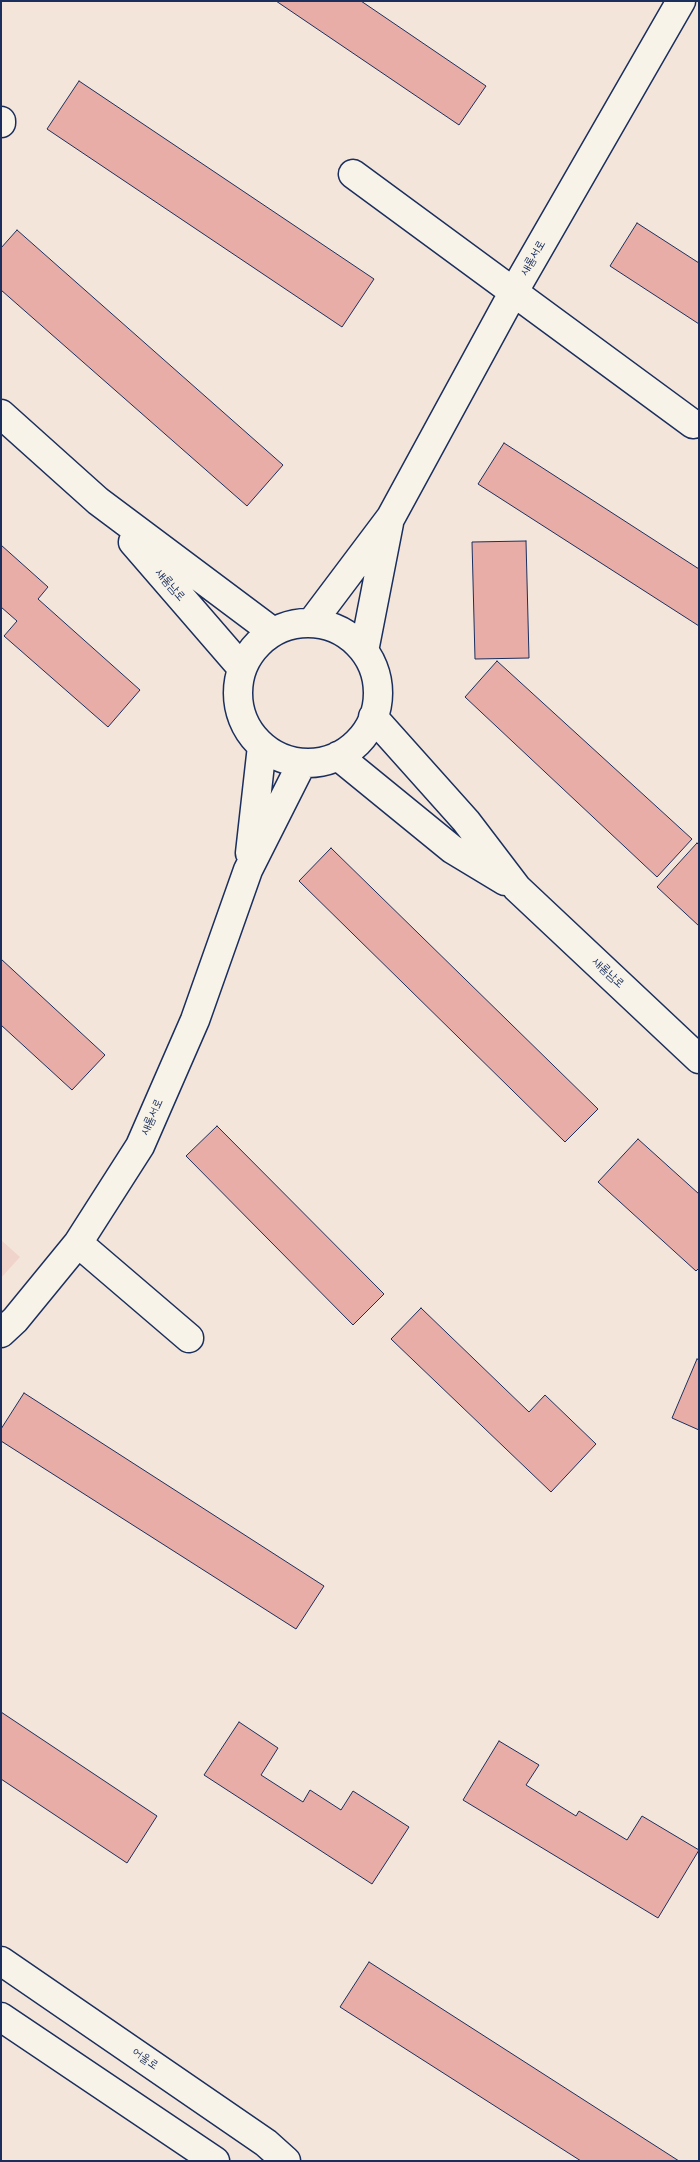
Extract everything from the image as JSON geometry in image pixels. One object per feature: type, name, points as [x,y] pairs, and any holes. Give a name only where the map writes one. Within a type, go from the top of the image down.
[{"type":"street","name":"새롬서로","points":[[391,517],[513,293],[681,1]]},
{"type":"street","points":[[353,174],[693,424]]},
{"type":"street","name":"새롬남로","points":[[1,414],[98,501],[273,632]]},
{"type":"street","name":"새롬남로","points":[[98,501],[242,668]]},
{"type":"street","points":[[312,622],[391,517]]},
{"type":"street","points":[[364,651],[391,517]]},
{"type":"street","points":[[312,622],[331,627],[349,637],[364,651],[375,672],[378,694],[374,717],[365,733],[353,746],[338,756],[321,762],[302,763],[281,758],[262,746],[248,730],[239,710],[237,689],[242,668],[254,647],[273,632],[291,624],[312,622]]},
{"type":"street","name":"새롬남로","points":[[374,717],[466,821],[517,888],[699,1059]]},
{"type":"street","points":[[248,870],[262,746]]},
{"type":"street","name":"새롬남로","points":[[338,756],[452,849],[517,888]]},
{"type":"street","points":[[248,870],[302,763]]},
{"type":"street","name":"새롬서로","points":[[1,1333],[15,1320],[78,1243],[140,1146],[195,1020],[248,870]]},
{"type":"street","points":[[78,1243],[189,1338]]},
{"type":"street","name":"어울로","points":[[1,1961],[266,2143],[286,2161]]},
{"type":"street","points":[[1,2017],[215,2161]]},
{"type":"shaded area","points":[[1,1240],[20,1257],[1,1278]]},
{"type":"building","points":[[276,1],[361,1],[486,86],[459,125]]},
{"type":"building","points":[[79,81],[374,279],[342,327],[47,129]]},
{"type":"building","points":[[637,223],[699,263],[699,324],[610,266]]},
{"type":"building","points":[[17,230],[283,465],[247,506],[1,290],[1,248]]},
{"type":"building","points":[[504,443],[699,569],[699,626],[478,484]]},
{"type":"building","points":[[526,541],[529,658],[475,659],[472,542]]},
{"type":"building","points":[[1,545],[48,587],[38,599],[140,690],[108,727],[4,636],[17,621],[1,607]]},
{"type":"building","points":[[497,661],[692,839],[657,877],[465,697]]},
{"type":"building","points":[[697,843],[699,845],[699,926],[657,887]]},
{"type":"building","points":[[331,848],[598,1109],[565,1142],[299,881]]},
{"type":"building","points":[[1,959],[105,1055],[72,1090],[1,1025]]},
{"type":"building","points":[[217,1126],[384,1294],[353,1325],[186,1156]]},
{"type":"building","points":[[638,1139],[699,1194],[699,1268],[696,1271],[598,1182]]},
{"type":"building","points":[[421,1308],[529,1412],[545,1395],[596,1444],[551,1492],[391,1339]]},
{"type":"building","points":[[697,1359],[699,1360],[699,1430],[672,1418]]},
{"type":"building","points":[[24,1393],[324,1586],[296,1629],[1,1441],[1,1429]]},
{"type":"building","points":[[1,1712],[157,1816],[127,1863],[1,1779]]},
{"type":"building","points":[[239,1722],[278,1748],[261,1775],[303,1802],[310,1790],[341,1810],[353,1791],[409,1827],[372,1884],[204,1775]]},
{"type":"building","points":[[499,1741],[539,1765],[526,1785],[576,1816],[579,1811],[627,1840],[642,1816],[699,1850],[658,1918],[463,1800]]},
{"type":"building","points":[[369,1962],[679,2161],[581,2161],[340,2007]]}]
